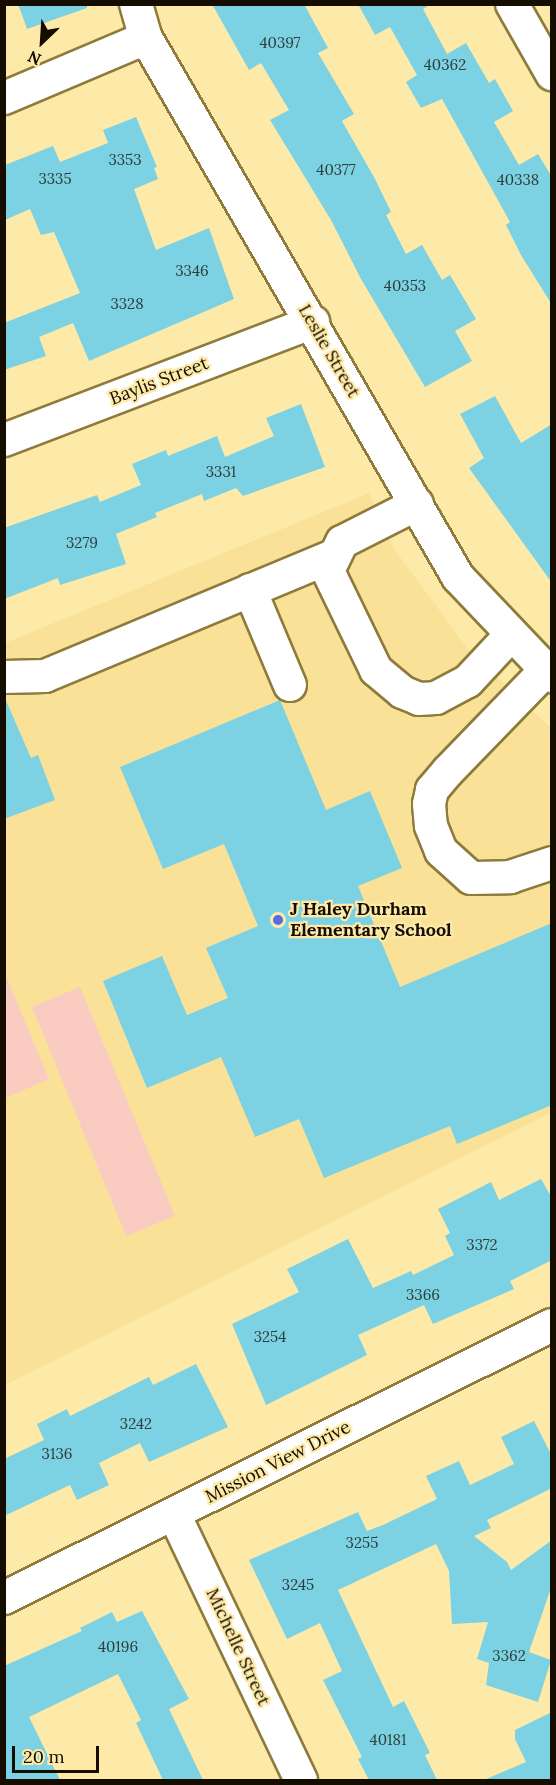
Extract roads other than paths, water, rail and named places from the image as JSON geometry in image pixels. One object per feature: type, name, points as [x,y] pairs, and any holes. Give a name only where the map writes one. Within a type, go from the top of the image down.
[{"type":"street","name":"Leslie Street","points":[[136,4],[146,38],[313,322],[458,577],[510,636],[549,673]]},
{"type":"street","points":[[512,4],[552,74]]},
{"type":"street","points":[[4,98],[146,38]]},
{"type":"street","name":"Baylis Street","points":[[4,440],[313,322]]},
{"type":"street","points":[[417,504],[342,542],[333,556],[328,571],[341,604],[376,670],[402,692],[419,699],[436,698],[468,681],[510,636]]},
{"type":"street","points":[[4,677],[45,676],[333,556]]},
{"type":"street","points":[[250,591],[290,685]]},
{"type":"street","points":[[549,673],[448,771],[432,790],[429,804],[430,826],[441,851],[471,878],[510,877],[552,863]]},
{"type":"street","name":"Mission View Drive","points":[[4,1598],[552,1325]]},
{"type":"street","name":"Michelle Street","points":[[174,1514],[301,1780]]},
{"type":"place","name":"J Haley Durham Elementary School","points":[[278,920]]}]
